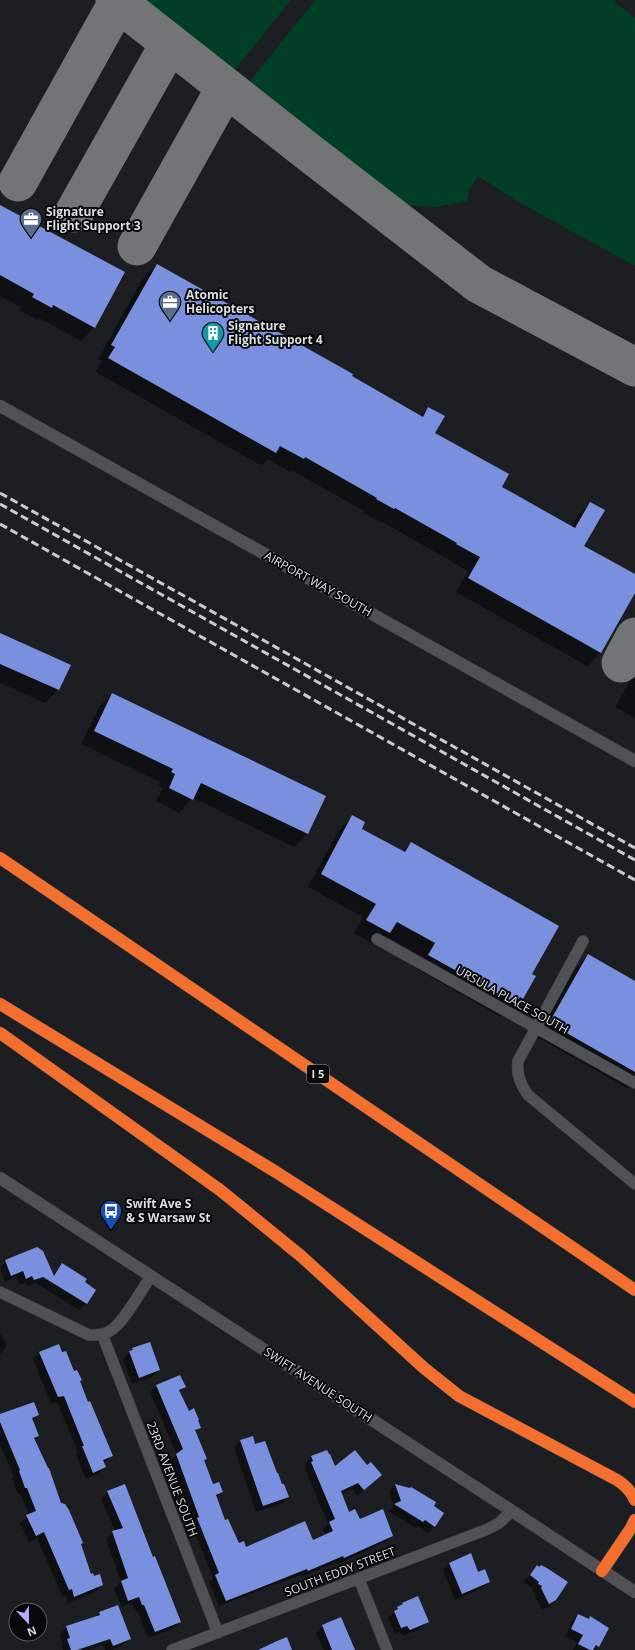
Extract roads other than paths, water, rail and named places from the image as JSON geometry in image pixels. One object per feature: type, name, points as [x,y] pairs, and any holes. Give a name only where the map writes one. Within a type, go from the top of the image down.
[{"type":"highway","name":"I 5","points":[[0,858],[635,1290]]},
{"type":"highway","points":[[0,1004],[276,1172],[635,1402]]},
{"type":"highway","points":[[0,1033],[220,1190],[301,1256],[424,1368],[459,1396],[617,1480],[626,1486],[635,1500]]},
{"type":"highway","points":[[602,1571],[635,1520]]},
{"type":"street","name":"AIRPORT WAY SOUTH","points":[[0,406],[635,761]]},
{"type":"street","name":"URSULA PLACE SOUTH","points":[[377,939],[635,1083]]},
{"type":"street","points":[[583,941],[518,1061],[518,1077],[522,1087],[528,1095],[635,1184]]},
{"type":"street","name":"SWIFT AVENUE SOUTH","points":[[0,1178],[635,1592]]},
{"type":"street","points":[[0,1292],[89,1335],[102,1334],[110,1331],[118,1324],[151,1276]]},
{"type":"street","name":"23RD AVENUE SOUTH","points":[[102,1334],[218,1633]]},
{"type":"street","name":"SOUTH EDDY STREET","points":[[172,1650],[488,1529],[499,1523],[512,1511]]},
{"type":"street","points":[[359,1579],[386,1650]]},
{"type":"railway","points":[[0,493],[635,848]]},
{"type":"railway","points":[[0,504],[635,860]]},
{"type":"railway","points":[[0,524],[635,880]]},
{"type":"place","name":"Signature Flight Support 3","points":[[31,238]]},
{"type":"place","name":"Atomic Helicopters","points":[[170,322]]},
{"type":"place","name":"Signature Flight Support 4","points":[[213,352]]},
{"type":"place","name":"Swift Ave S & S Warsaw St","points":[[111,1230]]}]
